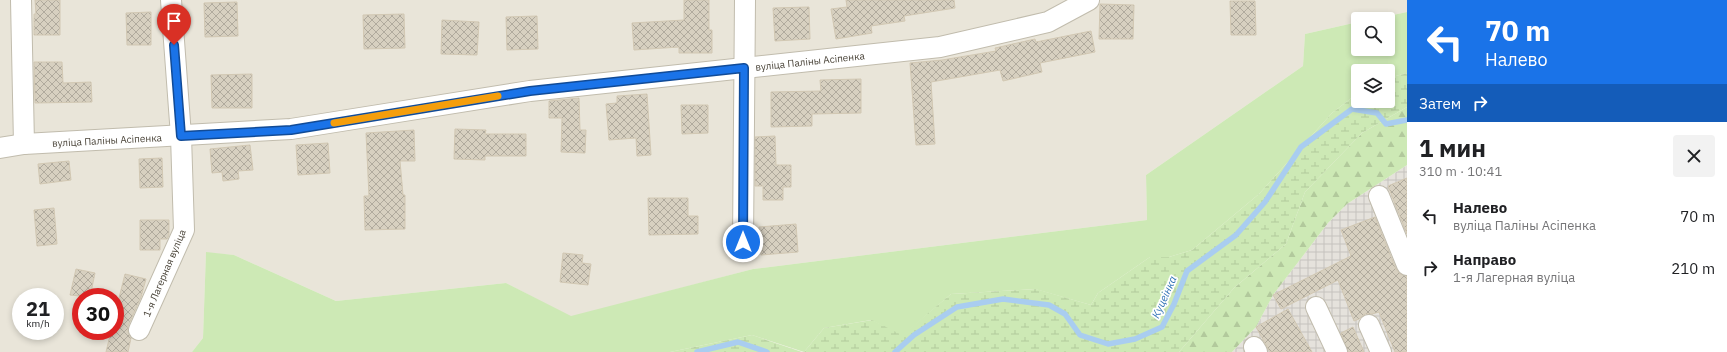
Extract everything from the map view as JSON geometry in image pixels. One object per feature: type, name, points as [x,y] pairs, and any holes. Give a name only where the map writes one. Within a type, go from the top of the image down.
[{"type":"street","points":[[20,0],[24,144]]},
{"type":"street","name":"1-я Лагерная вуліца","points":[[139,330],[184,230],[181,136],[171,0]]},
{"type":"street","points":[[743,242],[745,0]]},
{"type":"street","name":"вуліца Паліны Асіпенка","points":[[0,148],[24,144],[291,130],[530,91],[940,47],[1048,22],[1089,0]]},
{"type":"street","points":[[1379,196],[1407,265]]},
{"type":"street","points":[[1316,307],[1337,352]]},
{"type":"street","points":[[1369,325],[1381,352]]},
{"type":"shaded area","points":[[0,0],[1407,0],[1407,12],[1395,15],[1395,12],[1351,12],[1351,24],[1305,34],[1303,66],[1146,175],[1147,220],[753,269],[571,317],[506,283],[336,301],[234,255],[206,253],[203,338],[192,352],[0,352]]},
{"type":"shaded area","points":[[1407,165],[1407,352],[1232,352],[1256,327],[1273,295],[1328,223],[1347,204]]},
{"type":"green space","points":[[1407,12],[1407,73],[1395,76],[1395,64],[1351,64],[1351,98],[1332,113],[1259,194],[1192,250],[1169,257],[1150,257],[1098,293],[1091,305],[1035,289],[951,294],[902,336],[871,320],[824,328],[804,352],[752,335],[670,352],[192,352],[203,338],[206,252],[234,255],[336,301],[506,283],[571,316],[753,269],[1147,220],[1146,175],[1303,66],[1305,34],[1351,24],[1351,56],[1395,56],[1395,15]]},
{"type":"green space","points":[[1407,73],[1407,107],[1362,133],[1305,192],[1286,244],[1234,288],[1179,352],[804,352],[824,328],[872,320],[902,335],[951,294],[1036,289],[1091,305],[1098,293],[1150,257],[1169,257],[1192,250],[1259,194],[1332,113],[1351,98],[1351,108],[1395,108],[1395,76]]},
{"type":"green space","points":[[1407,107],[1407,165],[1347,204],[1328,223],[1273,295],[1256,327],[1232,352],[1179,352],[1234,288],[1286,244],[1305,192],[1362,133]]},
{"type":"green space","points":[[752,335],[802,352],[670,352]]},
{"type":"building","points":[[35,0],[60,0],[60,35],[34,35],[34,14],[36,14]]},
{"type":"building","points":[[684,0],[709,0],[709,30],[712,30],[712,53],[679,53],[679,47],[634,50],[632,23],[684,20]]},
{"type":"building","points":[[846,0],[954,0],[955,8],[904,16],[905,21],[871,26],[872,33],[836,39],[831,9],[847,7]]},
{"type":"building","points":[[1230,1],[1255,1],[1256,35],[1231,35]]},
{"type":"building","points":[[237,2],[238,36],[205,37],[204,3]]},
{"type":"building","points":[[1100,4],[1134,5],[1133,39],[1099,39]]},
{"type":"building","points":[[809,7],[810,39],[775,41],[773,8]]},
{"type":"building","points":[[151,12],[151,45],[127,45],[126,13]]},
{"type":"building","points":[[404,14],[405,48],[364,49],[363,15]]},
{"type":"building","points":[[537,16],[538,49],[507,50],[506,17]]},
{"type":"building","points":[[442,20],[479,22],[477,55],[441,54]]},
{"type":"building","points":[[1091,31],[1095,52],[1040,63],[1042,72],[1003,81],[1000,70],[931,82],[935,144],[916,145],[910,63],[942,60],[996,51],[995,48],[1035,39],[1036,42]]},
{"type":"building","points":[[34,62],[62,62],[63,83],[91,82],[92,102],[35,103]]},
{"type":"building","points":[[252,74],[252,108],[212,108],[211,75]]},
{"type":"building","points":[[861,79],[861,113],[812,114],[812,126],[771,127],[771,92],[821,91],[820,80]]},
{"type":"building","points":[[647,94],[651,155],[637,156],[636,138],[609,140],[606,104],[617,103],[617,96]]},
{"type":"building","points":[[579,98],[580,130],[586,130],[585,153],[561,152],[562,118],[549,118],[549,101]]},
{"type":"building","points":[[681,105],[708,105],[708,133],[682,134]]},
{"type":"building","points":[[455,129],[486,130],[485,134],[526,134],[526,156],[485,156],[485,160],[454,159]]},
{"type":"building","points":[[414,130],[415,161],[400,161],[403,195],[405,195],[405,229],[365,230],[364,196],[369,196],[366,133]]},
{"type":"building","points":[[775,136],[776,165],[791,165],[791,187],[783,187],[783,200],[763,200],[763,186],[755,186],[755,137]]},
{"type":"building","points":[[328,143],[330,173],[298,175],[296,145]]},
{"type":"building","points":[[250,145],[253,170],[238,171],[239,179],[223,181],[222,172],[212,173],[210,149]]},
{"type":"building","points":[[162,158],[163,187],[140,188],[139,159]]},
{"type":"building","points":[[69,161],[71,180],[40,184],[38,164]]},
{"type":"building","points":[[1407,178],[1407,234],[1388,186]]},
{"type":"building","points":[[648,198],[688,198],[688,216],[698,216],[698,234],[649,235]]},
{"type":"building","points":[[54,208],[57,244],[37,246],[34,210]]},
{"type":"building","points":[[1375,217],[1396,269],[1400,274],[1407,276],[1407,352],[1395,352],[1379,312],[1365,314],[1354,321],[1338,280],[1281,309],[1273,295],[1351,256],[1341,230]]},
{"type":"building","points":[[140,220],[169,220],[169,235],[167,239],[160,239],[160,250],[140,250]]},
{"type":"building","points":[[796,224],[798,252],[761,255],[759,227]]},
{"type":"building","points":[[563,253],[583,255],[582,263],[591,264],[588,285],[560,282]]},
{"type":"building","points":[[76,269],[95,273],[92,288],[72,288],[72,295],[70,295]]},
{"type":"building","points":[[125,274],[146,279],[141,297],[128,326],[128,332],[131,338],[128,352],[106,352],[109,340],[124,340],[124,288],[122,288]]},
{"type":"building","points":[[1288,309],[1312,352],[1270,352],[1256,327]]},
{"type":"building","points":[[1353,327],[1364,352],[1348,352],[1341,333]]},
{"type":"waterway","name":"Куцеінка","points":[[895,352],[914,335],[957,307],[1003,299],[1049,305],[1065,314],[1080,335],[1108,344],[1135,339],[1162,327],[1174,304],[1187,271],[1236,235],[1265,202],[1301,147],[1352,109],[1377,113],[1386,124],[1407,120]]},
{"type":"waterway","name":"Куцеінка","points":[[697,352],[738,342],[767,352]]},
{"type":"slow traffic","points":[[334,123],[498,96]]},
{"type":"route","points":[[174,45],[181,136],[291,130],[530,91],[744,68],[743,242]]}]
